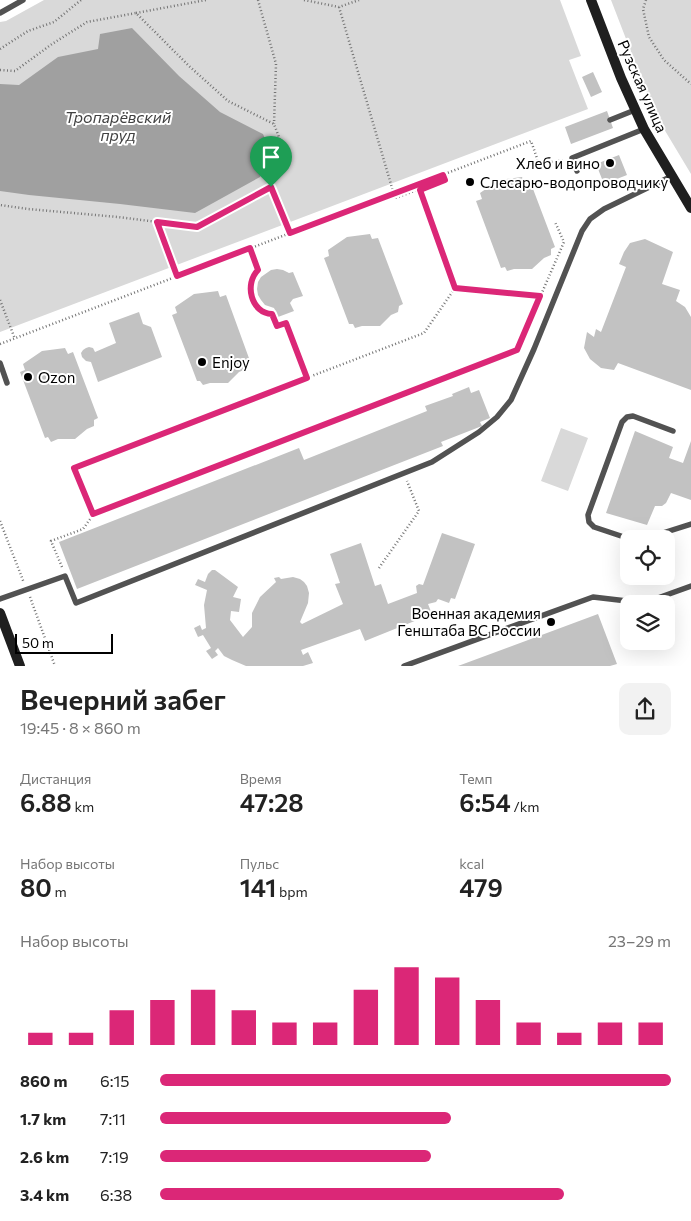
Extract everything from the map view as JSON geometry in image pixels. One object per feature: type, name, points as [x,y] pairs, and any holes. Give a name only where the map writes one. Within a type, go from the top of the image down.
[{"type":"street","name":"Рузская улица","points":[[590,0],[644,129],[691,208]]},
{"type":"street","points":[[0,613],[3,628],[20,666]]},
{"type":"lane","points":[[0,13],[23,0]]},
{"type":"lane","points":[[610,120],[635,110]]},
{"type":"lane","points":[[577,171],[572,158],[644,129]]},
{"type":"lane","points":[[0,599],[65,576],[76,602],[432,462],[479,432],[511,400],[582,231],[590,219],[604,209],[672,176]]},
{"type":"lane","points":[[0,363],[8,383]]},
{"type":"lane","points":[[620,536],[594,527],[589,522],[588,515],[622,422],[627,417],[633,416],[673,431]]},
{"type":"lane","points":[[672,530],[691,524]]},
{"type":"lane","points":[[404,666],[593,597],[644,603],[691,586]]},
{"type":"path","points":[[0,48],[28,31],[54,22],[81,0]]},
{"type":"path","points":[[0,70],[15,71],[52,44],[87,22],[206,0]]},
{"type":"path","points":[[0,205],[197,227],[271,187],[285,154],[274,124],[276,64],[258,0]]},
{"type":"path","points":[[304,0],[339,7],[359,0]]},
{"type":"path","points":[[646,0],[642,9],[648,37],[664,60],[691,84]]},
{"type":"path","points":[[339,7],[395,198],[445,180],[443,175]]},
{"type":"path","points":[[136,13],[189,66],[228,101],[274,124]]},
{"type":"path","points":[[0,344],[531,141],[539,164],[572,158]]},
{"type":"path","points":[[271,187],[290,233]]},
{"type":"path","points":[[420,190],[455,288]]},
{"type":"path","points":[[157,222],[177,276]]},
{"type":"path","points":[[65,576],[52,541],[83,529],[93,514],[517,350],[564,242],[556,222]]},
{"type":"path","points":[[250,248],[258,270],[252,280],[250,288],[251,297],[261,310],[272,314],[277,326],[286,323],[307,378]]},
{"type":"path","points":[[455,288],[540,296]]},
{"type":"path","points":[[93,514],[74,468],[424,333],[455,288]]},
{"type":"path","points":[[0,300],[15,339]]},
{"type":"path","points":[[379,568],[419,511],[404,473]]},
{"type":"shaded area","points":[[44,0],[560,0],[581,56],[569,60],[588,109],[0,332],[0,22],[6,21]]},
{"type":"shaded area","points":[[611,0],[691,0],[691,174],[655,114]]},
{"type":"shaded area","points":[[561,428],[588,438],[568,491],[541,481]]},
{"type":"water","name":"Тропарёвский пруд","points":[[132,28],[179,76],[220,112],[263,134],[271,153],[260,177],[195,213],[0,191],[0,84],[19,85],[58,57],[98,49],[100,34]]},
{"type":"building","points":[[593,72],[602,92],[591,97],[582,77]]},
{"type":"building","points":[[607,111],[613,128],[571,144],[565,127]]},
{"type":"building","points":[[619,155],[627,175],[604,184],[596,164]]},
{"type":"building","points":[[522,177],[524,182],[530,181],[555,247],[551,249],[551,255],[544,258],[532,269],[507,271],[505,267],[501,268],[476,201],[482,199],[480,193],[499,180]]},
{"type":"building","points":[[370,234],[372,239],[378,238],[403,304],[399,306],[398,312],[391,315],[380,326],[355,328],[353,324],[349,324],[324,258],[329,256],[328,250],[347,237]]},
{"type":"building","points":[[645,239],[673,252],[662,284],[680,290],[676,301],[685,307],[691,317],[691,390],[618,363],[614,370],[601,368],[590,359],[584,348],[587,332],[594,337],[596,329],[601,332],[626,267],[619,264],[624,252],[630,243]]},
{"type":"building","points":[[277,269],[289,273],[293,272],[303,296],[293,299],[290,303],[294,311],[278,317],[274,308],[265,305],[261,300],[257,289],[261,277],[271,270]]},
{"type":"building","points":[[218,291],[220,297],[226,295],[250,361],[247,363],[246,369],[239,372],[228,383],[203,385],[200,381],[197,381],[172,315],[177,313],[175,307],[194,294]]},
{"type":"building","points":[[139,312],[143,324],[151,327],[162,357],[98,382],[91,362],[86,361],[81,353],[89,347],[93,348],[95,352],[116,343],[109,323]]},
{"type":"building","points":[[65,348],[68,354],[73,352],[98,418],[94,420],[94,426],[75,439],[58,439],[51,442],[48,437],[45,438],[20,372],[25,370],[23,364],[42,351]]},
{"type":"building","points":[[469,387],[471,393],[479,390],[490,418],[480,422],[482,426],[441,442],[443,446],[77,589],[59,542],[299,448],[304,460],[427,411],[425,406],[453,396],[452,394]]},
{"type":"building","points":[[635,431],[673,447],[669,458],[683,463],[691,441],[691,500],[671,493],[666,503],[662,506],[655,506],[647,525],[606,513]]},
{"type":"building","points":[[442,533],[475,544],[455,599],[451,598],[449,603],[438,599],[436,602],[428,604],[432,614],[365,641],[360,629],[301,650],[303,655],[308,652],[313,663],[303,666],[246,666],[224,656],[218,648],[215,651],[218,655],[212,659],[206,651],[211,648],[203,635],[198,637],[194,628],[200,625],[202,630],[206,628],[204,605],[207,590],[195,585],[198,579],[205,582],[212,570],[215,570],[238,587],[233,597],[241,599],[239,612],[231,611],[230,620],[243,637],[252,627],[252,613],[260,597],[276,582],[274,578],[293,577],[300,579],[307,586],[309,593],[308,603],[300,622],[302,624],[343,604],[335,584],[340,583],[330,554],[361,543],[375,586],[381,584],[388,604],[417,593],[416,586],[419,584],[423,585]]},
{"type":"building","points":[[598,614],[617,664],[610,666],[458,666]]},
{"type":"place","name":"Хлеб и вино","points":[[610,163]]},
{"type":"place","name":"Слесарю-водопроводчику","points":[[470,182]]},
{"type":"place","name":"Enjoy","points":[[202,362]]},
{"type":"place","name":"Ozon","points":[[28,377]]},
{"type":"place","name":"Военная академия Генштаба ВС России","points":[[551,622]]},
{"type":"route","points":[[443,175],[445,180],[420,190],[455,288],[540,296],[517,350],[93,514],[74,468],[307,378],[286,323],[277,326],[272,314],[261,310],[251,297],[250,288],[252,280],[258,270],[250,248],[177,276],[157,222],[197,227],[271,187],[290,233],[443,175]]}]
